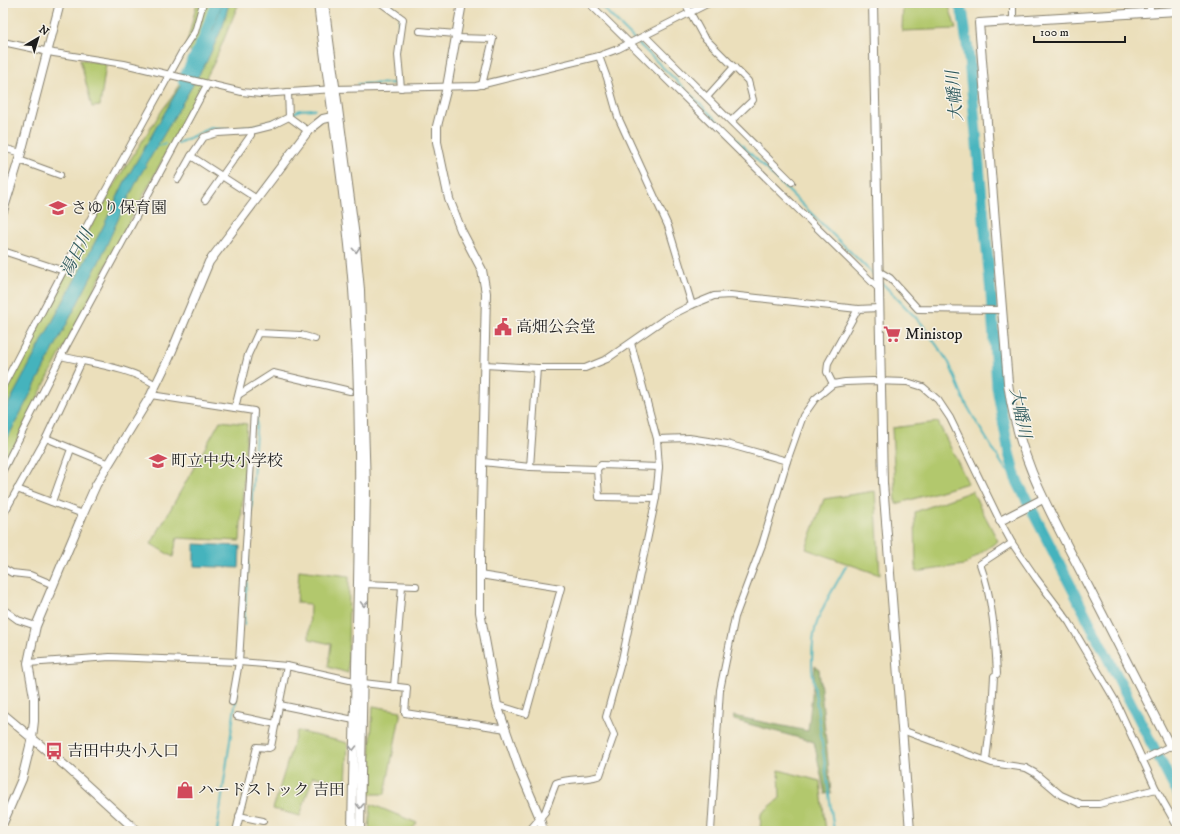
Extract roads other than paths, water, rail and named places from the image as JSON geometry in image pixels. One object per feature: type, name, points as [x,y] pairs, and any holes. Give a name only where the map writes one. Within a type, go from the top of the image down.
[{"type":"street","points":[[3,211],[20,157],[60,3]]},
{"type":"street","points":[[3,386],[102,196],[195,32],[203,3]]},
{"type":"street","points":[[318,3],[355,237],[360,290],[366,488],[364,584],[359,682],[354,720],[352,831]]},
{"type":"street","points":[[324,3],[332,117],[353,290],[359,486],[360,831]]},
{"type":"street","points":[[381,3],[402,19],[398,55],[401,88]]},
{"type":"street","points":[[462,3],[447,87],[437,126],[437,142],[449,199],[460,230],[482,270],[487,305],[482,462],[480,612],[497,705],[520,771],[540,818],[543,831]]},
{"type":"street","points":[[588,3],[879,287]]},
{"type":"street","points":[[685,3],[703,36],[748,82],[753,100],[731,122]]},
{"type":"street","points":[[3,42],[48,52],[124,64],[206,85],[254,93],[331,89],[447,87],[482,84],[599,56],[643,37],[709,3]]},
{"type":"street","points":[[873,3],[880,274],[880,382],[883,483],[910,831]]},
{"type":"street","points":[[1013,3],[1013,21]]},
{"type":"street","points":[[1150,3],[1150,12]]},
{"type":"street","points":[[1145,758],[1174,745],[1043,499],[1019,439],[1011,410],[1001,310],[979,23],[1177,11]]},
{"type":"street","points":[[420,31],[493,40],[482,84]]},
{"type":"street","points":[[643,37],[707,97],[792,182]]},
{"type":"street","points":[[599,56],[608,78],[618,117],[668,226],[692,304]]},
{"type":"street","points":[[707,97],[734,67]]},
{"type":"street","points":[[3,470],[61,356],[206,85]]},
{"type":"street","points":[[288,92],[289,117]]},
{"type":"street","points":[[178,179],[204,137],[218,133],[251,131],[271,126],[289,117]]},
{"type":"street","points":[[289,117],[308,131]]},
{"type":"street","points":[[3,823],[22,779],[32,738],[34,697],[28,663],[36,626],[96,485],[151,395],[169,358],[209,262],[308,131],[323,119],[332,117]]},
{"type":"street","points":[[205,200],[221,175],[251,135],[251,131]]},
{"type":"street","points":[[3,148],[60,175]]},
{"type":"street","points":[[191,156],[257,199]]},
{"type":"street","points":[[3,251],[64,271]]},
{"type":"street","points":[[880,274],[890,278],[918,308],[1001,310]]},
{"type":"street","points":[[485,364],[537,368],[585,368],[607,359],[666,318],[692,304],[714,296],[730,295],[858,309],[879,308]]},
{"type":"street","points":[[833,384],[827,372],[828,363],[858,309]]},
{"type":"street","points":[[235,408],[240,394],[248,355],[258,333],[301,335],[315,339]]},
{"type":"street","points":[[529,831],[545,812],[556,783],[579,778],[596,778],[600,775],[614,735],[606,716],[622,659],[656,498],[659,466],[657,439],[631,343]]},
{"type":"street","points":[[61,356],[125,372],[146,379],[156,385]]},
{"type":"street","points":[[3,515],[46,438],[82,361]]},
{"type":"street","points":[[530,467],[537,368]]},
{"type":"street","points":[[240,394],[272,373],[350,391]]},
{"type":"street","points":[[711,831],[720,690],[735,617],[762,545],[787,461],[803,416],[815,399],[833,384],[845,382],[907,382],[923,387],[938,400],[950,418],[1012,543],[1085,648],[1116,702],[1145,758],[1156,789],[1177,826]]},
{"type":"street","points":[[151,395],[254,411],[239,662],[232,702]]},
{"type":"street","points":[[46,438],[109,464]]},
{"type":"street","points":[[657,439],[689,438],[727,444],[787,461]]},
{"type":"street","points":[[52,502],[71,449]]},
{"type":"street","points":[[482,462],[530,467],[597,469],[601,465],[659,466]]},
{"type":"street","points":[[597,469],[599,497],[656,498]]},
{"type":"street","points":[[17,489],[83,514]]},
{"type":"street","points":[[1000,521],[1043,499]]},
{"type":"street","points":[[986,760],[992,711],[994,676],[997,674],[995,630],[988,584],[980,564],[1012,543]]},
{"type":"street","points":[[3,568],[12,573],[30,575],[54,585]]},
{"type":"street","points":[[480,575],[561,588],[526,714],[497,705]]},
{"type":"street","points":[[364,584],[416,586]]},
{"type":"street","points":[[394,687],[402,586]]},
{"type":"street","points":[[3,610],[18,620],[36,626]]},
{"type":"street","points":[[28,663],[110,657],[239,662],[288,666],[359,682],[406,688],[405,713],[506,729]]},
{"type":"street","points":[[236,831],[257,747],[271,747],[288,666]]},
{"type":"street","points":[[280,705],[354,720]]},
{"type":"street","points":[[3,714],[137,831]]},
{"type":"street","points":[[237,716],[276,724]]},
{"type":"street","points":[[902,730],[992,763],[1026,768],[1035,773],[1061,795],[1081,804],[1099,804],[1156,789]]},
{"type":"street","points":[[239,816],[263,821]]},
{"type":"water","points":[[222,3],[229,3],[223,26],[207,61],[139,177],[100,260],[3,447],[3,414],[103,227],[124,183],[213,29]]},
{"type":"water","points":[[194,544],[240,546],[239,568],[194,566]]},
{"type":"waterway","name":"湯日川","points":[[183,80],[203,40],[216,3]]},
{"type":"waterway","points":[[387,3],[400,13]]},
{"type":"waterway","points":[[598,3],[634,39]]},
{"type":"waterway","name":"大幡川","points":[[958,3],[963,15],[969,59],[991,293],[997,387],[1009,453],[1016,479],[1177,793]]},
{"type":"waterway","points":[[396,51],[400,19]]},
{"type":"waterway","points":[[637,42],[876,277]]},
{"type":"waterway","points":[[358,84],[399,83],[398,81]]},
{"type":"waterway","points":[[292,114],[300,110],[315,109]]},
{"type":"waterway","points":[[236,129],[259,125],[279,119]]},
{"type":"waterway","points":[[178,143],[211,128],[228,130]]},
{"type":"waterway","points":[[155,147],[165,144]]},
{"type":"waterway","points":[[882,283],[922,324],[949,363],[965,402],[978,425],[1004,467],[1016,479]]},
{"type":"waterway","points":[[244,625],[257,415]]},
{"type":"waterway","points":[[834,831],[812,669],[812,652],[814,634],[819,617],[827,599],[846,566]]},
{"type":"waterway","points":[[217,831],[237,692]]},
{"type":"place","name":"さゆり保育園","points":[[58,208]]},
{"type":"place","name":"高畑公会堂","points":[[503,327]]},
{"type":"place","name":"Ministop","points":[[892,334]]},
{"type":"place","name":"町立中央小学校","points":[[158,461]]},
{"type":"place","name":"吉田中央小入口","points":[[54,751]]},
{"type":"place","name":"ハードストック 吉田","points":[[185,790]]}]
